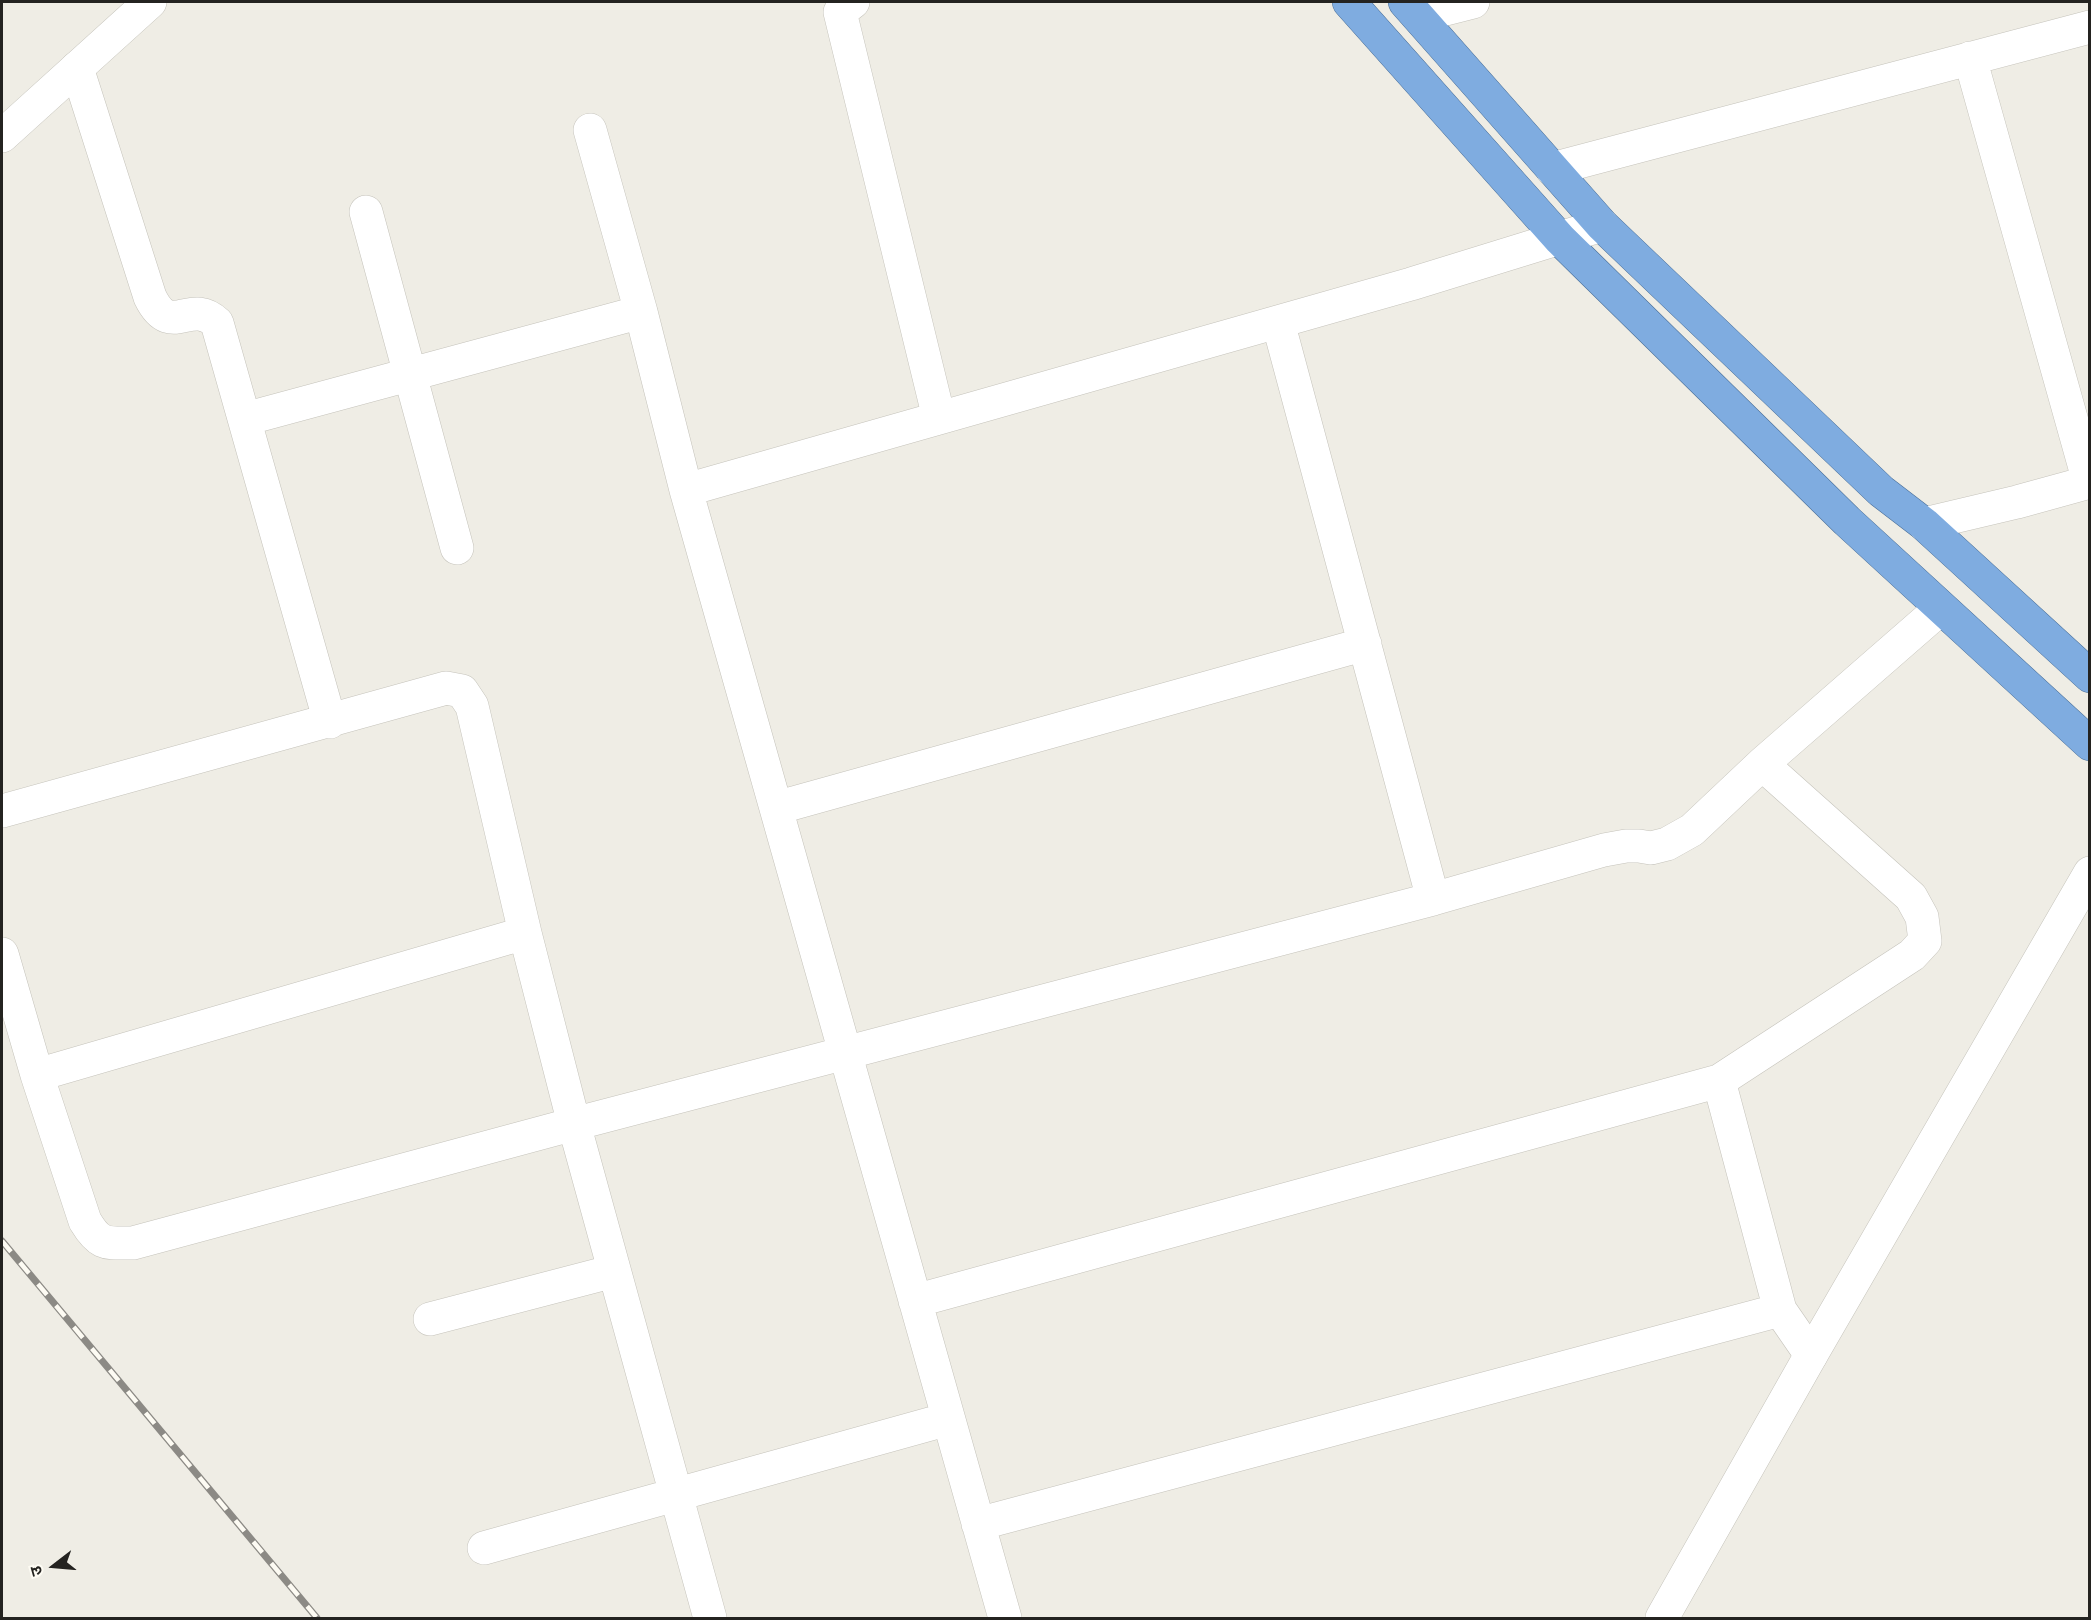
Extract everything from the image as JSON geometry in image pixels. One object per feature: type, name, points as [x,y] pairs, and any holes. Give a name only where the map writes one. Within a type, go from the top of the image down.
[{"type":"highway","points":[[1349,2],[1560,239],[1847,521],[2090,744]]},
{"type":"highway","points":[[1411,9],[1602,225],[1881,492],[1924,524],[2090,676]]},
{"type":"street","points":[[2,136],[150,2]]},
{"type":"street","points":[[853,2],[840,12],[939,418]]},
{"type":"street","points":[[1411,9],[1473,2]]},
{"type":"street","points":[[1552,170],[2090,27]]},
{"type":"street","points":[[1924,524],[2089,482],[1970,58]]},
{"type":"street","points":[[76,68],[155,308],[164,316],[202,314],[217,323],[330,722]]},
{"type":"street","points":[[590,130],[641,312],[686,490],[1005,1618]]},
{"type":"street","points":[[366,212],[457,548]]},
{"type":"street","points":[[686,490],[1412,284],[1602,225]]},
{"type":"street","points":[[245,419],[641,312]]},
{"type":"street","points":[[1278,322],[1433,899]]},
{"type":"street","points":[[2,954],[38,1076],[85,1221],[94,1237],[110,1243],[133,1243],[574,1124],[1433,899],[1604,850],[1626,846],[1651,848],[1666,844],[1692,830],[1762,764],[1941,608]]},
{"type":"street","points":[[776,808],[1365,644]]},
{"type":"street","points":[[2,811],[446,688],[462,691],[472,706],[525,933],[574,1124],[710,1618]]},
{"type":"street","points":[[915,1301],[1719,1081],[1912,955],[1925,941],[1922,917],[1911,897],[1762,764]]},
{"type":"street","points":[[1662,1618],[1810,1355],[2090,873]]},
{"type":"street","points":[[38,1076],[525,933]]},
{"type":"street","points":[[1719,1081],[1780,1310],[1810,1355]]},
{"type":"street","points":[[430,1318],[615,1271]]},
{"type":"street","points":[[978,1524],[1780,1310]]},
{"type":"street","points":[[484,1548],[948,1419]]},
{"type":"railway","points":[[2,1241],[317,1618]]}]
